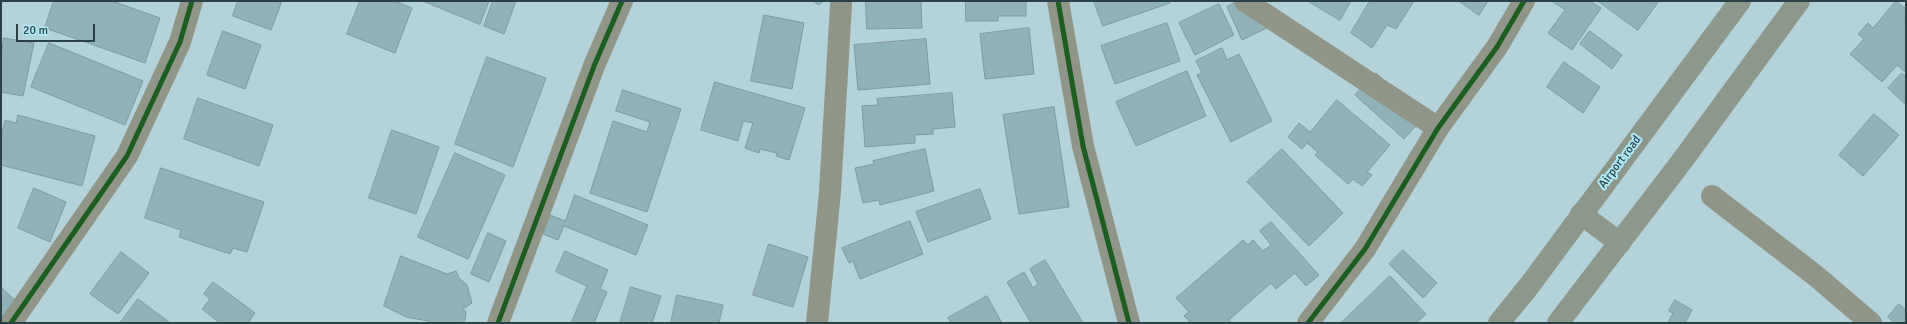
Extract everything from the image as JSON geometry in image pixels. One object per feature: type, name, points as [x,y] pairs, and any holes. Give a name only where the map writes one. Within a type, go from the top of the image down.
[{"type":"main road","name":"Airport road","points":[[1499,323],[1529,286],[1740,1]]},
{"type":"main road","points":[[1558,323],[1682,161],[1799,1]]},
{"type":"main road","points":[[1581,214],[1620,243]]},
{"type":"street","points":[[11,323],[127,156],[180,42],[192,1]]},
{"type":"street","points":[[498,323],[591,74],[622,1]]},
{"type":"street","points":[[1058,1],[1083,146],[1129,323]]},
{"type":"street","points":[[1245,1],[1438,128]]},
{"type":"street","points":[[1308,323],[1365,249],[1438,128],[1497,47],[1524,1]]},
{"type":"street","points":[[817,323],[830,192],[841,5]]},
{"type":"street","points":[[1712,196],[1816,276],[1871,323]]},
{"type":"building","points":[[54,1],[112,1],[160,18],[145,63],[45,28]]},
{"type":"building","points":[[238,1],[282,1],[271,30],[233,16]]},
{"type":"building","points":[[360,1],[395,1],[412,8],[395,53],[347,34]]},
{"type":"building","points":[[423,1],[489,1],[480,24]]},
{"type":"building","points":[[493,1],[516,1],[504,34],[484,26]]},
{"type":"building","points":[[814,1],[823,1],[819,5]]},
{"type":"building","points":[[866,1],[921,1],[922,28],[867,29]]},
{"type":"building","points":[[966,1],[1026,1],[1026,16],[998,16],[998,21],[966,21]]},
{"type":"building","points":[[1094,1],[1169,1],[1170,3],[1103,26]]},
{"type":"building","points":[[1239,1],[1275,24],[1242,40],[1227,7]]},
{"type":"building","points":[[1308,1],[1351,1],[1340,20]]},
{"type":"building","points":[[1370,1],[1414,1],[1396,29],[1387,25],[1372,48],[1351,33]]},
{"type":"building","points":[[1459,1],[1488,1],[1479,15]]},
{"type":"building","points":[[1552,1],[1590,1],[1601,8],[1572,50],[1548,33],[1565,10]]},
{"type":"building","points":[[1598,1],[1659,1],[1638,30]]},
{"type":"building","points":[[1896,1],[1906,9],[1906,73],[1897,65],[1882,82],[1850,54],[1864,39],[1858,34],[1868,23],[1873,28]]},
{"type":"building","points":[[1219,4],[1234,35],[1195,55],[1179,23]]},
{"type":"building","points":[[764,15],[804,23],[792,89],[751,81]]},
{"type":"building","points":[[1167,23],[1180,61],[1115,84],[1101,46]]},
{"type":"building","points":[[1029,28],[1034,74],[985,79],[980,34]]},
{"type":"building","points":[[223,31],[261,45],[245,89],[207,75]]},
{"type":"building","points":[[1590,31],[1622,55],[1612,69],[1580,44]]},
{"type":"building","points":[[4,38],[34,43],[23,96],[1,92],[1,56]]},
{"type":"building","points":[[926,39],[930,84],[858,90],[854,45]]},
{"type":"building","points":[[49,43],[143,81],[125,125],[31,87]]},
{"type":"building","points":[[1222,48],[1227,60],[1239,54],[1272,121],[1231,142],[1197,75],[1202,73],[1196,61]]},
{"type":"building","points":[[487,57],[546,78],[513,167],[455,144]]},
{"type":"building","points":[[1564,62],[1600,87],[1583,113],[1547,87]]},
{"type":"building","points":[[1187,71],[1206,116],[1136,146],[1116,102]]},
{"type":"building","points":[[1376,73],[1424,117],[1404,139],[1355,95]]},
{"type":"building","points":[[1902,73],[1906,77],[1906,105],[1888,88]]},
{"type":"building","points":[[715,82],[805,108],[789,160],[776,156],[777,153],[760,149],[759,153],[745,148],[753,123],[743,121],[738,141],[701,130]]},
{"type":"building","points":[[623,90],[681,109],[647,212],[590,193],[613,121],[647,132],[650,122],[616,111]]},
{"type":"building","points":[[952,93],[955,127],[933,129],[933,134],[915,135],[915,143],[865,147],[862,106],[878,105],[877,99]]},
{"type":"building","points":[[198,98],[273,125],[259,166],[184,139]]},
{"type":"building","points":[[1337,100],[1390,145],[1367,172],[1372,175],[1362,186],[1353,179],[1348,184],[1315,155],[1318,152],[1307,143],[1302,149],[1288,137],[1299,123],[1310,132]]},
{"type":"building","points":[[1054,107],[1069,207],[1019,214],[1003,115]]},
{"type":"building","points":[[1874,114],[1899,135],[1863,176],[1839,155]]},
{"type":"building","points":[[18,115],[95,136],[82,186],[1,165],[1,138],[5,120],[16,123]]},
{"type":"building","points":[[392,130],[439,147],[416,214],[369,198]]},
{"type":"building","points":[[925,149],[934,191],[880,205],[879,200],[863,203],[855,168],[874,164],[873,161]]},
{"type":"building","points":[[1282,149],[1343,213],[1309,246],[1247,182]]},
{"type":"building","points":[[455,153],[505,175],[468,259],[418,237]]},
{"type":"building","points":[[161,168],[264,202],[247,252],[233,248],[230,254],[179,237],[181,230],[145,218]]},
{"type":"building","points":[[34,188],[66,202],[50,242],[18,228]]},
{"type":"building","points":[[980,189],[991,219],[928,242],[916,212]]},
{"type":"building","points":[[575,195],[648,225],[636,255],[564,226],[558,240],[543,234],[550,215],[565,221]]},
{"type":"building","points":[[910,221],[923,254],[860,279],[853,261],[849,263],[842,248]]},
{"type":"building","points":[[1271,222],[1319,275],[1306,286],[1295,273],[1276,289],[1271,283],[1229,320],[1232,323],[1191,323],[1184,316],[1189,312],[1176,298],[1243,240],[1248,245],[1253,240],[1263,251],[1271,245],[1260,231]]},
{"type":"building","points":[[488,233],[506,241],[489,282],[471,274]]},
{"type":"building","points":[[769,244],[808,257],[793,307],[753,295]]},
{"type":"building","points":[[1403,250],[1437,283],[1423,298],[1389,264]]},
{"type":"building","points":[[565,251],[608,270],[600,289],[607,292],[594,323],[571,323],[587,286],[556,272]]},
{"type":"building","points":[[121,252],[149,273],[118,314],[90,294]]},
{"type":"building","points":[[401,256],[447,274],[456,271],[459,278],[467,285],[472,303],[463,309],[466,312],[463,323],[431,323],[428,321],[406,317],[384,306]]},
{"type":"building","points":[[1045,260],[1083,323],[1031,323],[1007,282],[1024,272],[1033,288],[1038,284],[1030,269]]},
{"type":"building","points":[[1390,276],[1426,314],[1416,323],[1341,323]]},
{"type":"building","points":[[213,282],[255,313],[248,323],[220,323],[202,309],[210,299],[204,294]]},
{"type":"building","points":[[1,287],[20,305],[1,323]]},
{"type":"building","points":[[631,287],[661,296],[652,323],[620,323]]},
{"type":"building","points":[[677,295],[723,305],[719,323],[671,323]]},
{"type":"building","points":[[987,296],[1002,323],[951,323],[948,318]]},
{"type":"building","points":[[138,299],[169,322],[169,323],[120,323]]},
{"type":"building","points":[[1675,300],[1692,310],[1685,323],[1668,323],[1673,313],[1669,311]]},
{"type":"building","points":[[1899,304],[1906,310],[1906,323],[1894,323],[1888,317]]},
{"type":"cycle path","points":[[11,323],[127,156],[180,42],[192,1]]},
{"type":"cycle path","points":[[498,323],[594,66],[622,1]]},
{"type":"cycle path","points":[[1058,1],[1083,146],[1129,323]]},
{"type":"cycle path","points":[[1308,323],[1365,249],[1438,128],[1497,47],[1524,1]]}]
